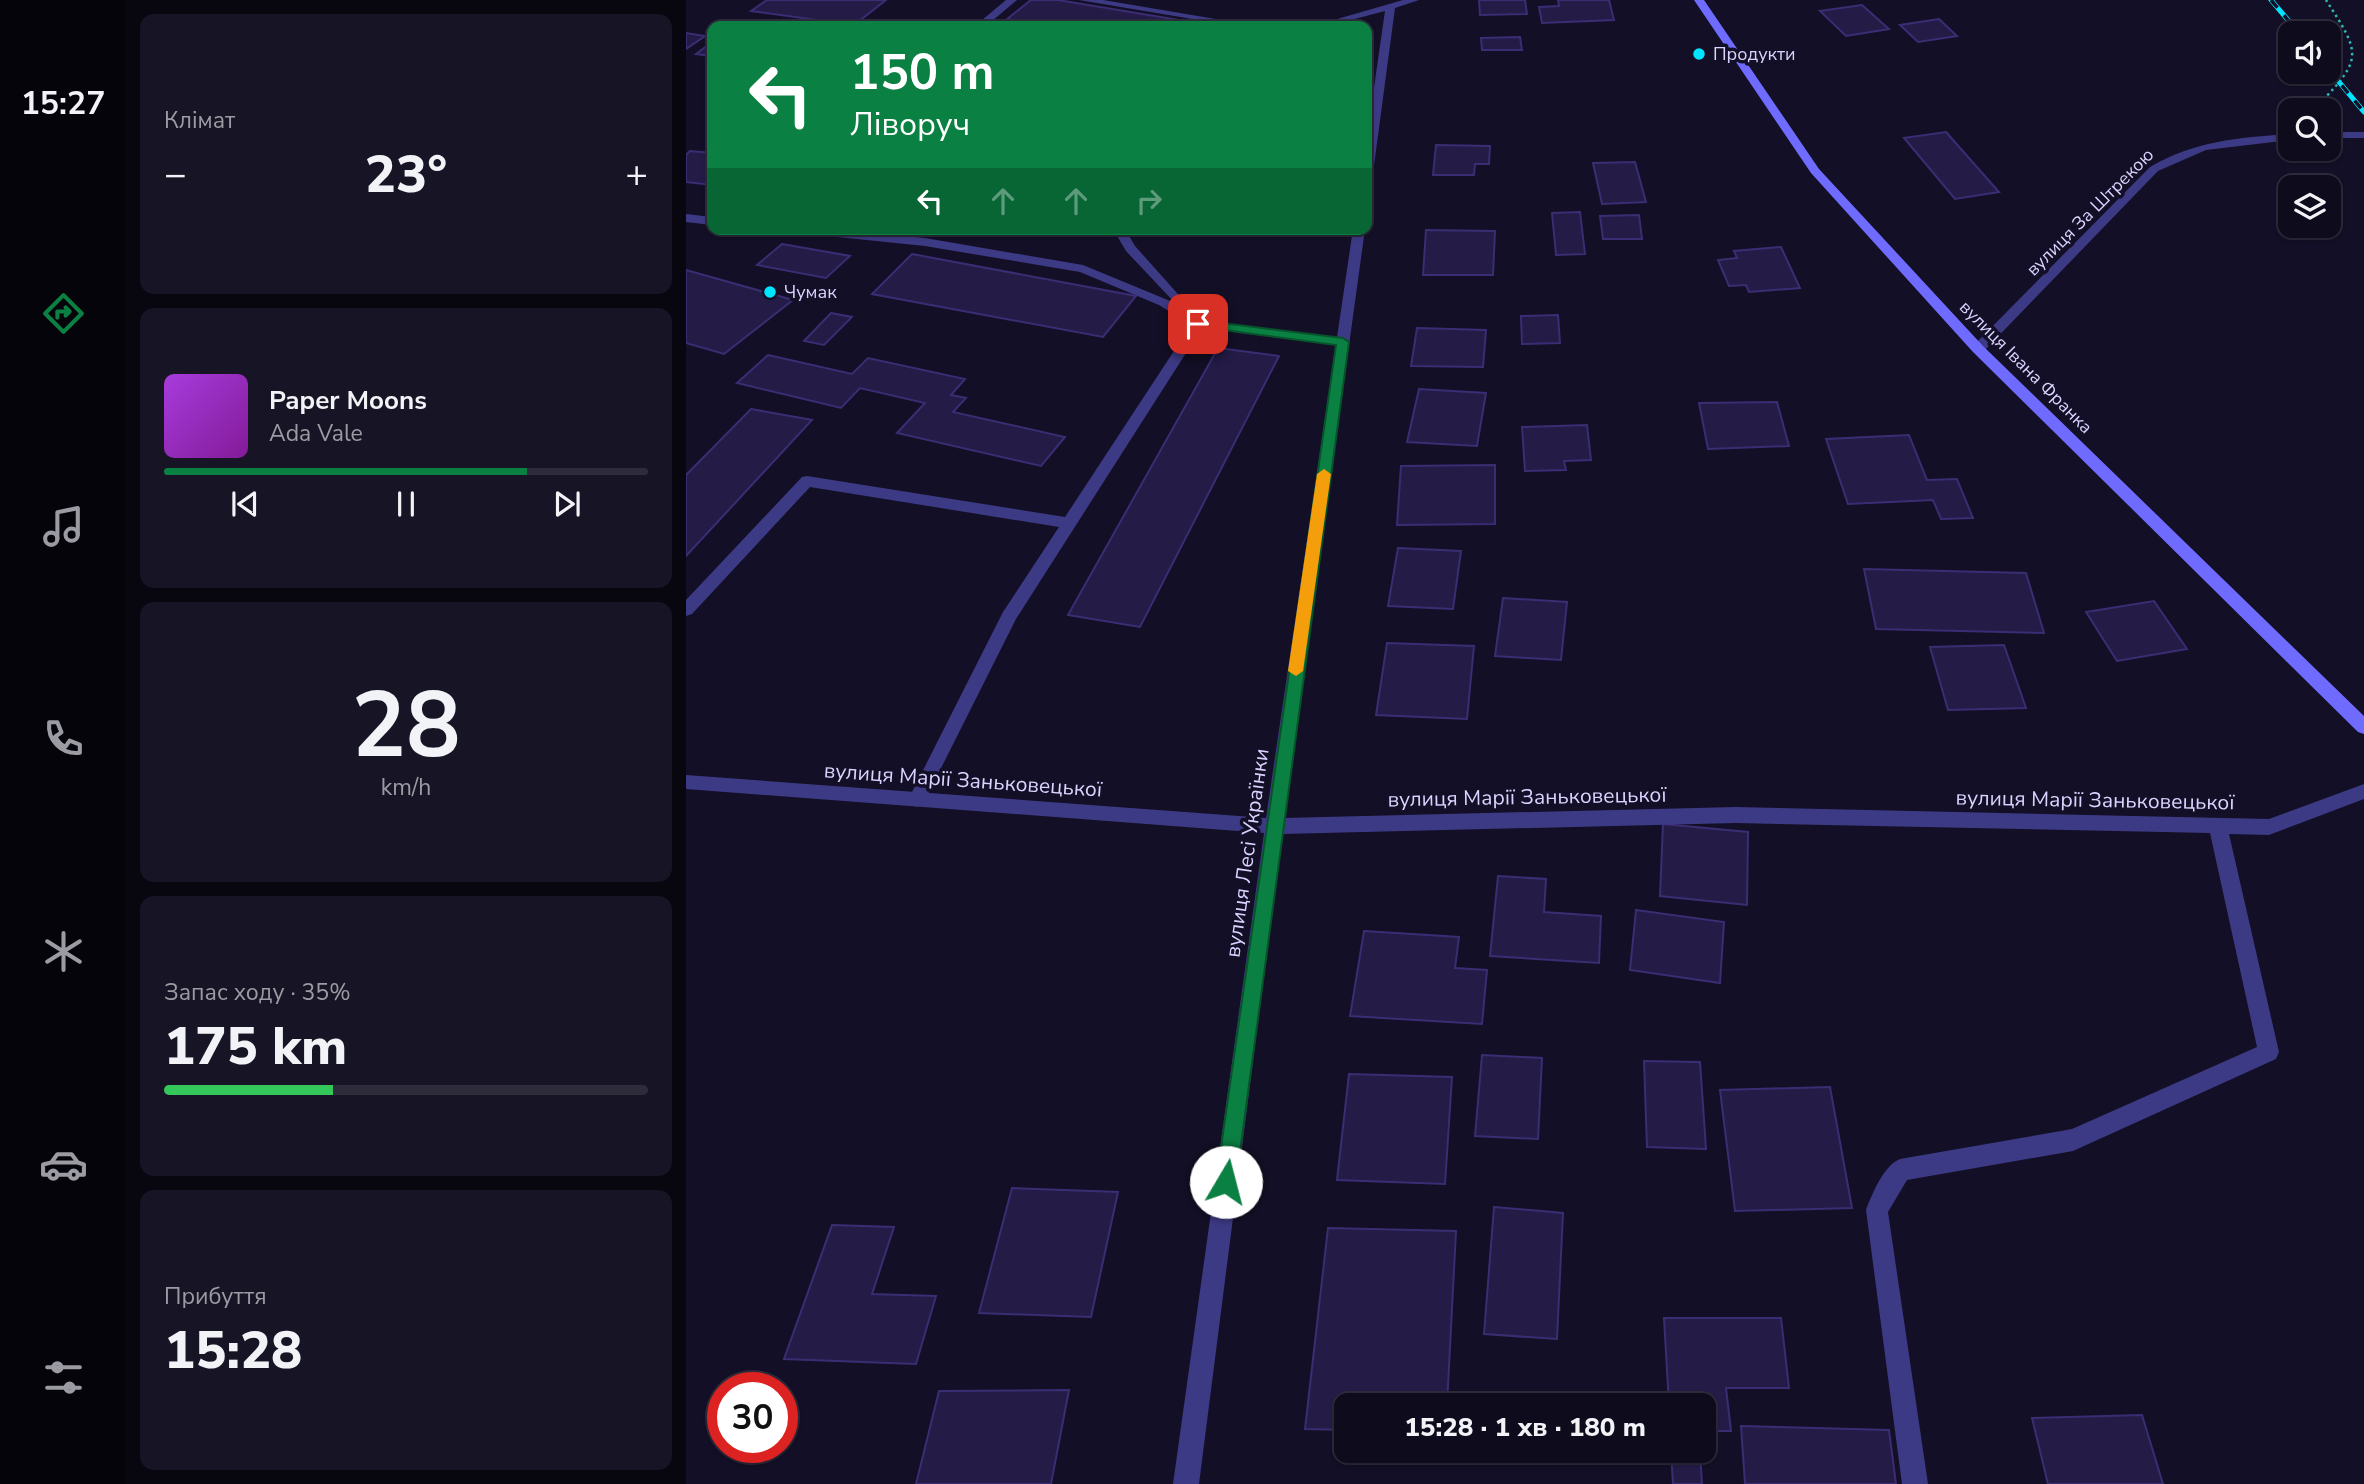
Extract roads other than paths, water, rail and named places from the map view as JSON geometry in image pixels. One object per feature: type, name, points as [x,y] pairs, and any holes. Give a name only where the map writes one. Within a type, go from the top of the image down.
[{"type":"main road","name":"вулиця Івана Франка","points":[[1699,0],[1815,171],[1978,349],[2364,727]]},
{"type":"street","points":[[985,21],[1012,0]]},
{"type":"street","points":[[1084,0],[1220,21]]},
{"type":"street","points":[[1335,21],[1414,0]]},
{"type":"street","points":[[1372,138],[1391,5]]},
{"type":"street","points":[[2341,135],[2364,135]]},
{"type":"street","name":"вулиця За Штрекою","points":[[1978,349],[2154,169],[2177,153],[2217,143],[2278,138]]},
{"type":"street","points":[[686,218],[707,220]]},
{"type":"street","points":[[857,235],[925,242],[1083,269],[1164,302],[1198,324],[1343,342]]},
{"type":"street","points":[[1123,235],[1150,271],[1176,293],[1198,324]]},
{"type":"street","name":"вулиця Лесі Українки","points":[[1185,1484],[1274,825],[1358,235]]},
{"type":"street","points":[[917,799],[1009,616],[1198,324]]},
{"type":"street","points":[[686,610],[807,481],[1069,523]]},
{"type":"street","name":"вулиця Марії Заньковецької","points":[[686,782],[1274,825],[1736,815],[2269,827],[2364,791]]},
{"type":"street","points":[[1915,1484],[1877,1210],[1900,1170],[2073,1140],[2269,1052],[2218,825]]},
{"type":"railway","points":[[2271,0],[2289,21]]},
{"type":"railway","points":[[2341,84],[2364,112]]},
{"type":"place","name":"Продукти","points":[[1699,54]]},
{"type":"place","name":"Чумак","points":[[770,292]]}]
